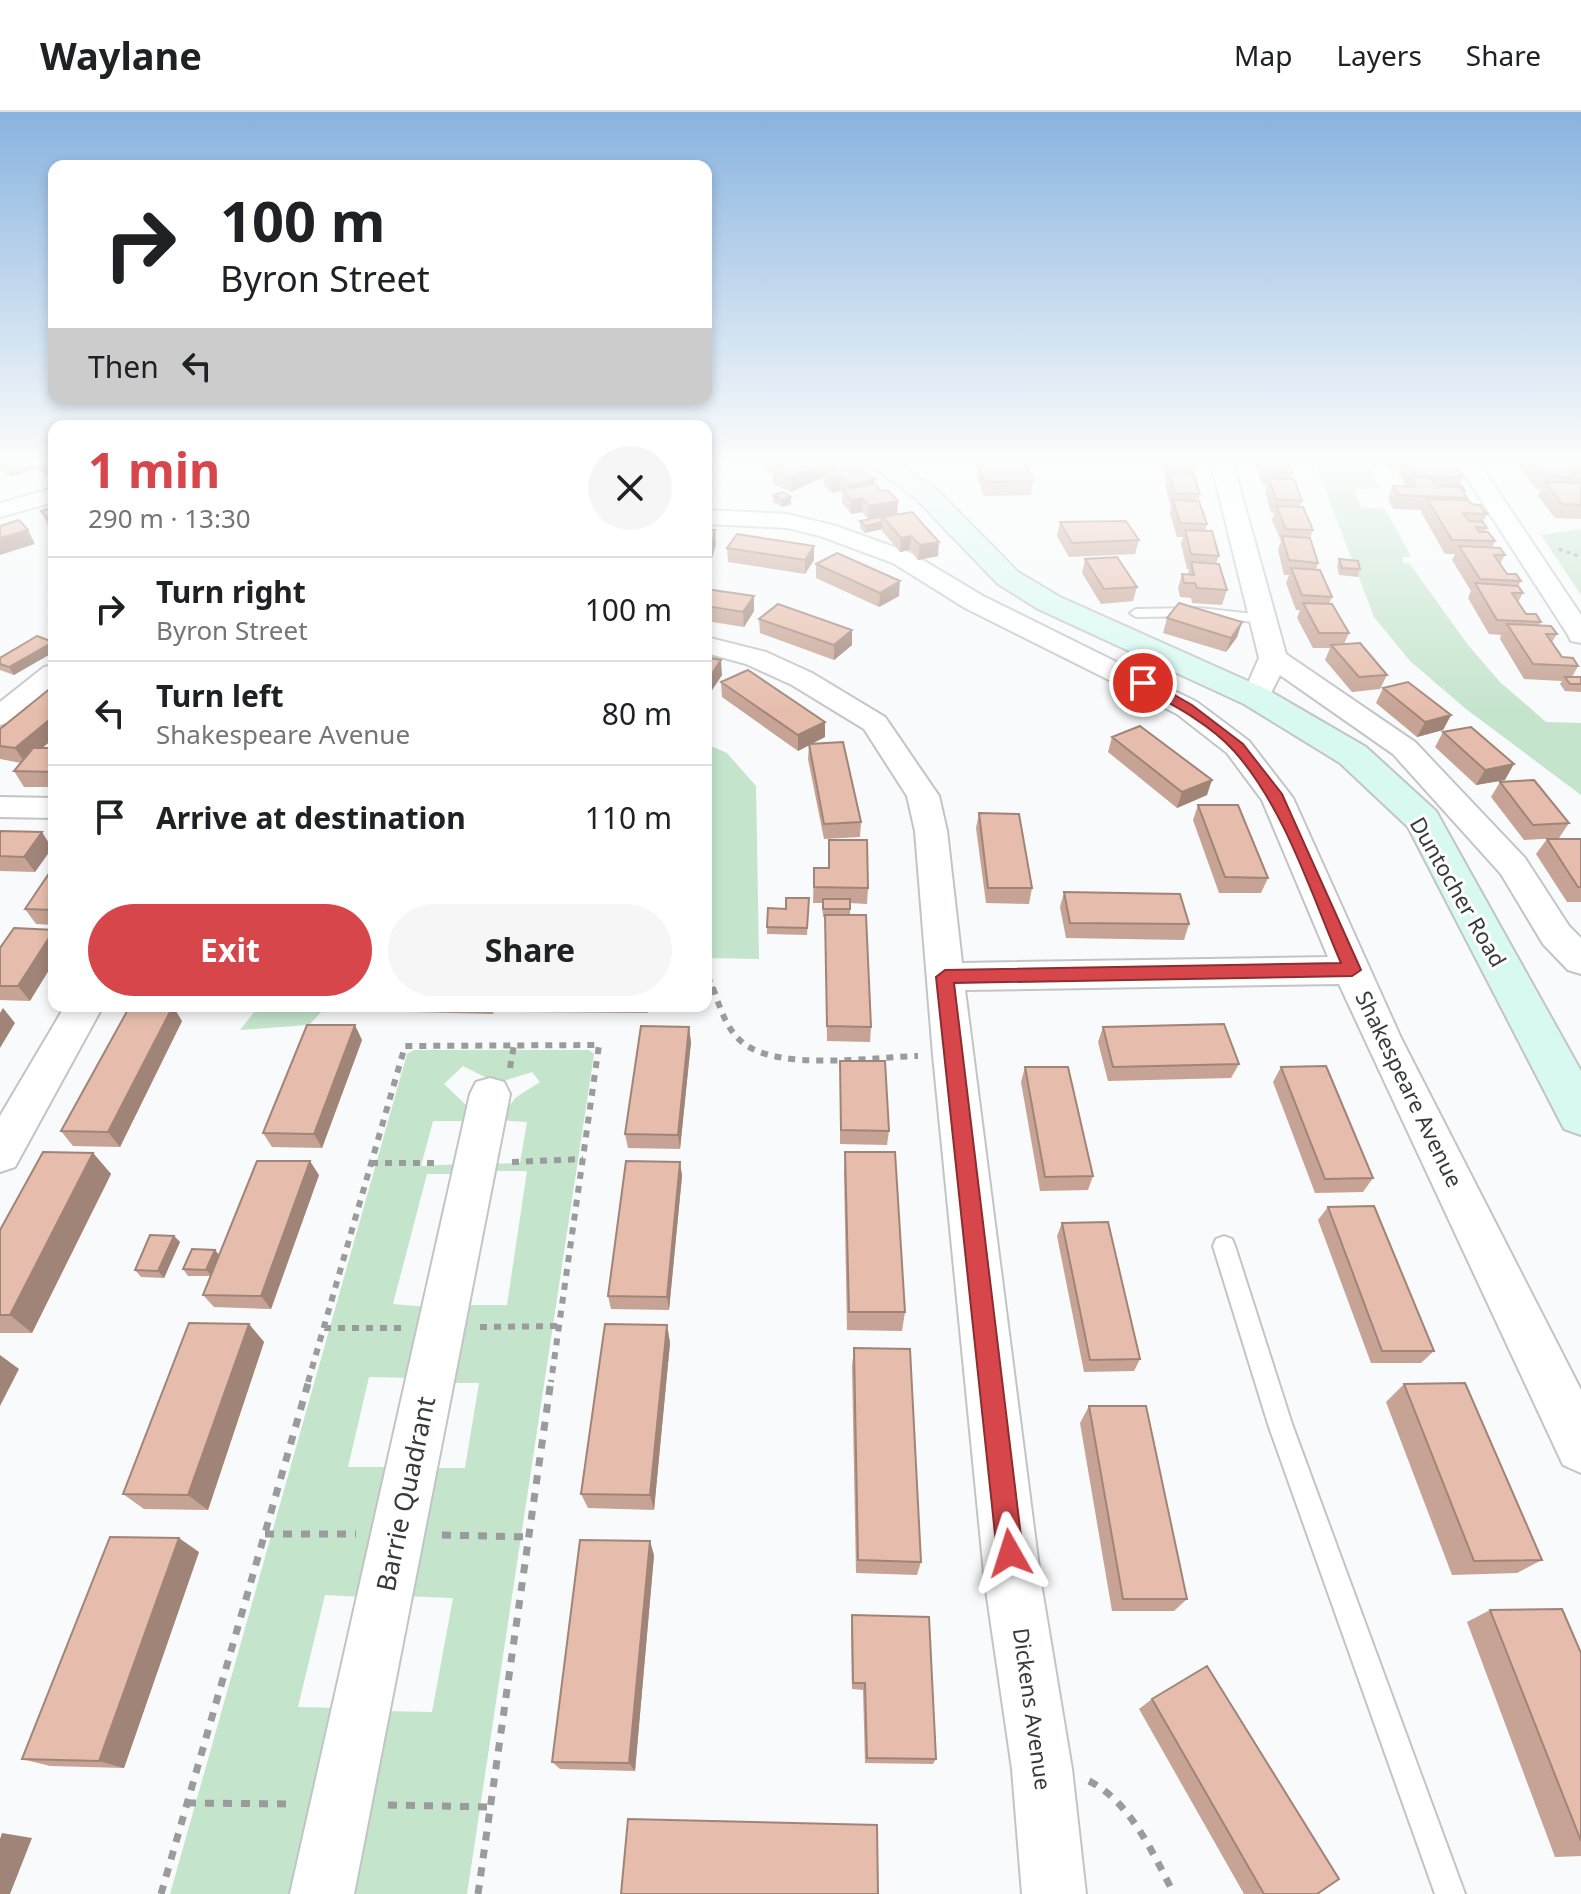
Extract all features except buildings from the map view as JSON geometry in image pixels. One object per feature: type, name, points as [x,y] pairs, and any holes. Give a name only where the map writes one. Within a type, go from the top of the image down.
[{"type":"main road","name":"Duntocher Road","points":[[977,546],[1008,578],[1049,603],[1256,697],[1353,755],[1423,820],[1580,1110]]},
{"type":"street","name":"Shakespeare Avenue","points":[[870,546],[902,558],[974,602],[1187,708],[1238,747],[1277,798],[1381,1038],[1542,1361],[1581,1447]]},
{"type":"street","points":[[1244,546],[1273,658],[1256,697]]},
{"type":"street","points":[[1523,546],[1581,635]]},
{"type":"street","name":"Dickens Avenue","points":[[712,647],[756,658],[802,679],[875,723],[923,796],[931,831],[953,1055],[1013,1583],[1042,1769],[1054,1894]]},
{"type":"street","points":[[1273,658],[1404,748],[1513,866],[1556,935],[1581,961]]},
{"type":"street","points":[[0,716],[48,678]]},
{"type":"street","points":[[0,807],[48,808]]},
{"type":"street","points":[[945,977],[1352,970]]},
{"type":"street","points":[[0,1154],[81,1012]]},
{"type":"street","name":"Barrie Quadrant","points":[[322,1894],[490,1094]]},
{"type":"lane","points":[[1136,613],[1199,612],[1263,619]]},
{"type":"lane","points":[[1224,1246],[1280,1424],[1450,1894]]},
{"type":"path","points":[[712,986],[722,1015],[746,1046],[780,1058],[953,1055]]},
{"type":"path","points":[[1042,1769],[1100,1783],[1136,1827],[1174,1894]]},
{"type":"green space","points":[[1347,546],[1405,546],[1411,557],[1403,557],[1403,563],[1410,564],[1468,645],[1500,682],[1546,722],[1581,723],[1581,795],[1466,709],[1410,661],[1374,617]]},
{"type":"green space","points":[[1548,546],[1581,546],[1581,595]]},
{"type":"green space","points":[[712,747],[727,753],[756,786],[759,959],[712,958]]},
{"type":"green space","points":[[254,1012],[321,1012],[309,1025],[240,1030]]},
{"type":"green space","points":[[414,1050],[589,1050],[594,1054],[467,1894],[341,1894],[378,1711],[432,1712],[453,1598],[402,1596],[428,1468],[465,1468],[479,1383],[444,1383],[460,1305],[507,1305],[527,1171],[488,1171],[490,1164],[520,1163],[527,1122],[499,1120],[515,1098],[540,1082],[532,1072],[497,1083],[463,1066],[444,1084],[468,1107],[471,1121],[433,1121],[421,1166],[462,1164],[459,1174],[427,1174],[393,1304],[427,1307],[412,1378],[369,1377],[348,1467],[392,1467],[363,1597],[325,1595],[298,1707],[338,1708],[294,1894],[170,1894],[407,1054]]},
{"type":"route","points":[[1010,1553],[945,977],[1352,970],[1277,798],[1238,747],[1187,708],[1143,683]]}]
